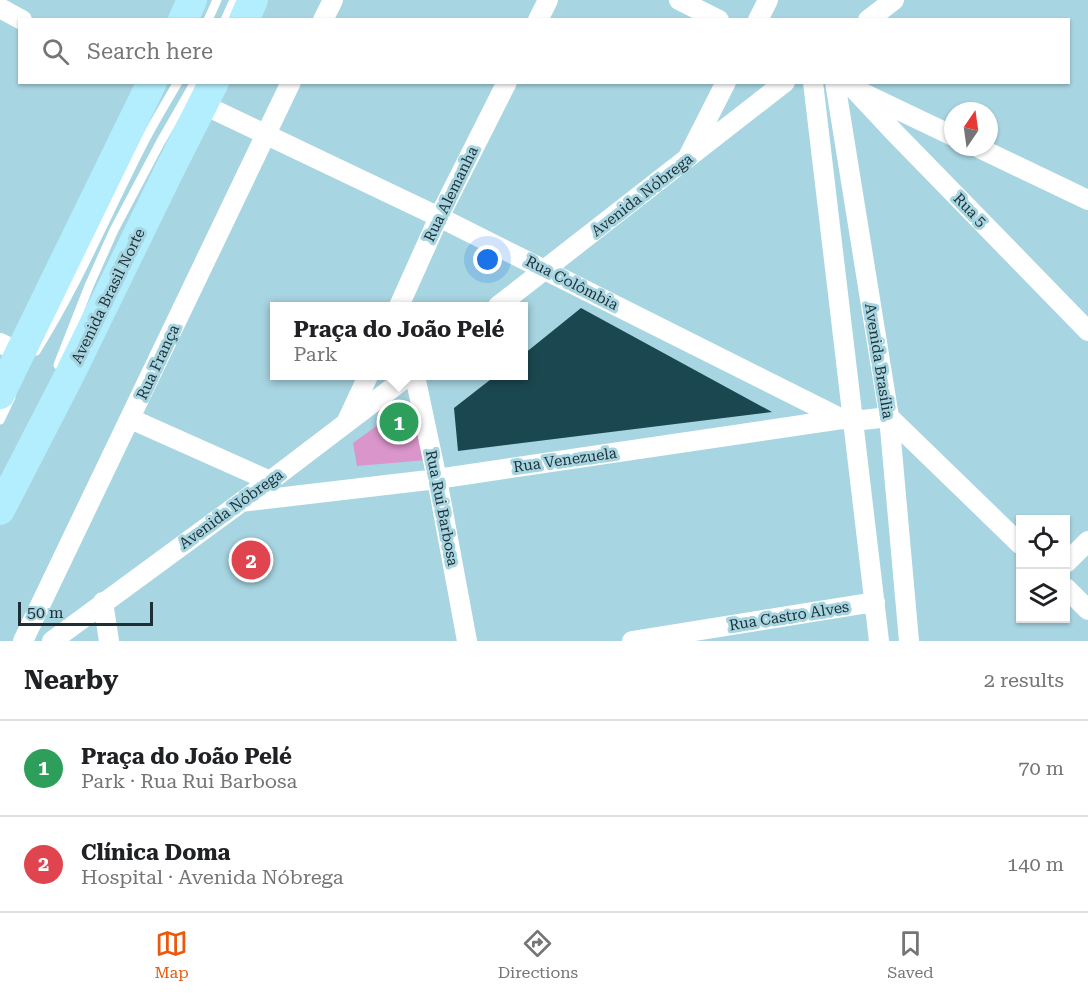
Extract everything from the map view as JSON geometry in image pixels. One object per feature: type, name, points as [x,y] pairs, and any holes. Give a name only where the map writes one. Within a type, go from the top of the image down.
[{"type":"main road","points":[[184,18],[192,0]]},
{"type":"main road","points":[[245,18],[253,0]]},
{"type":"main road","points":[[7,392],[17,352],[155,84]]},
{"type":"main road","name":"Avenida Brasil Norte","points":[[0,510],[169,171],[204,90]]},
{"type":"street","points":[[324,18],[333,0]]},
{"type":"street","points":[[539,18],[548,0]]},
{"type":"street","points":[[679,0],[715,18]]},
{"type":"street","points":[[759,18],[768,0]]},
{"type":"street","points":[[871,18],[894,0]]},
{"type":"street","points":[[0,8],[18,18]]},
{"type":"street","name":"Rua França","points":[[23,641],[290,84]]},
{"type":"street","name":"Rua Alemanha","points":[[401,302],[439,217],[506,84]]},
{"type":"street","points":[[685,162],[725,84]]},
{"type":"street","name":"Avenida Nóbrega","points":[[503,302],[782,84]]},
{"type":"street","name":"Avenida Brasília","points":[[813,84],[847,420],[879,641]]},
{"type":"street","points":[[844,84],[944,132]]},
{"type":"street","name":"Avenida Brasília","points":[[844,84],[889,417],[909,641]]},
{"type":"street","name":"Rua 5","points":[[844,84],[1088,332]]},
{"type":"street","name":"Rua Colômbia","points":[[204,90],[266,134],[439,217],[847,420]]},
{"type":"street","points":[[996,156],[1088,200]]},
{"type":"street","points":[[346,424],[366,380]]},
{"type":"street","name":"Avenida Nóbrega","points":[[52,641],[270,481],[402,380]]},
{"type":"street","name":"Rua Rui Barbosa","points":[[417,380],[467,641]]},
{"type":"street","points":[[889,417],[1016,540]]},
{"type":"street","name":"Rua Venezuela","points":[[241,502],[437,479],[847,420],[889,417]]},
{"type":"street","points":[[131,419],[270,481]]},
{"type":"street","points":[[1070,558],[1088,540]]},
{"type":"street","points":[[1070,593],[1088,610]]},
{"type":"street","points":[[103,602],[110,641]]},
{"type":"street","name":"Rua Castro Alves","points":[[632,641],[874,602]]},
{"type":"street","points":[[75,641],[84,618]]},
{"type":"lane","points":[[209,18],[217,0]]},
{"type":"lane","points":[[226,18],[234,0]]},
{"type":"lane","points":[[55,373],[114,230],[159,143],[204,90]]},
{"type":"lane","points":[[0,420],[7,392]]},
{"type":"shaded area","points":[[411,401],[426,460],[357,466],[353,443]]},
{"type":"building","points":[[581,308],[772,412],[458,451],[454,408],[490,380],[528,380],[528,351]]},
{"type":"place","name":"Praça do João Pelé","points":[[399,422]]},
{"type":"place","name":"Clínica Doma","points":[[251,560]]}]
